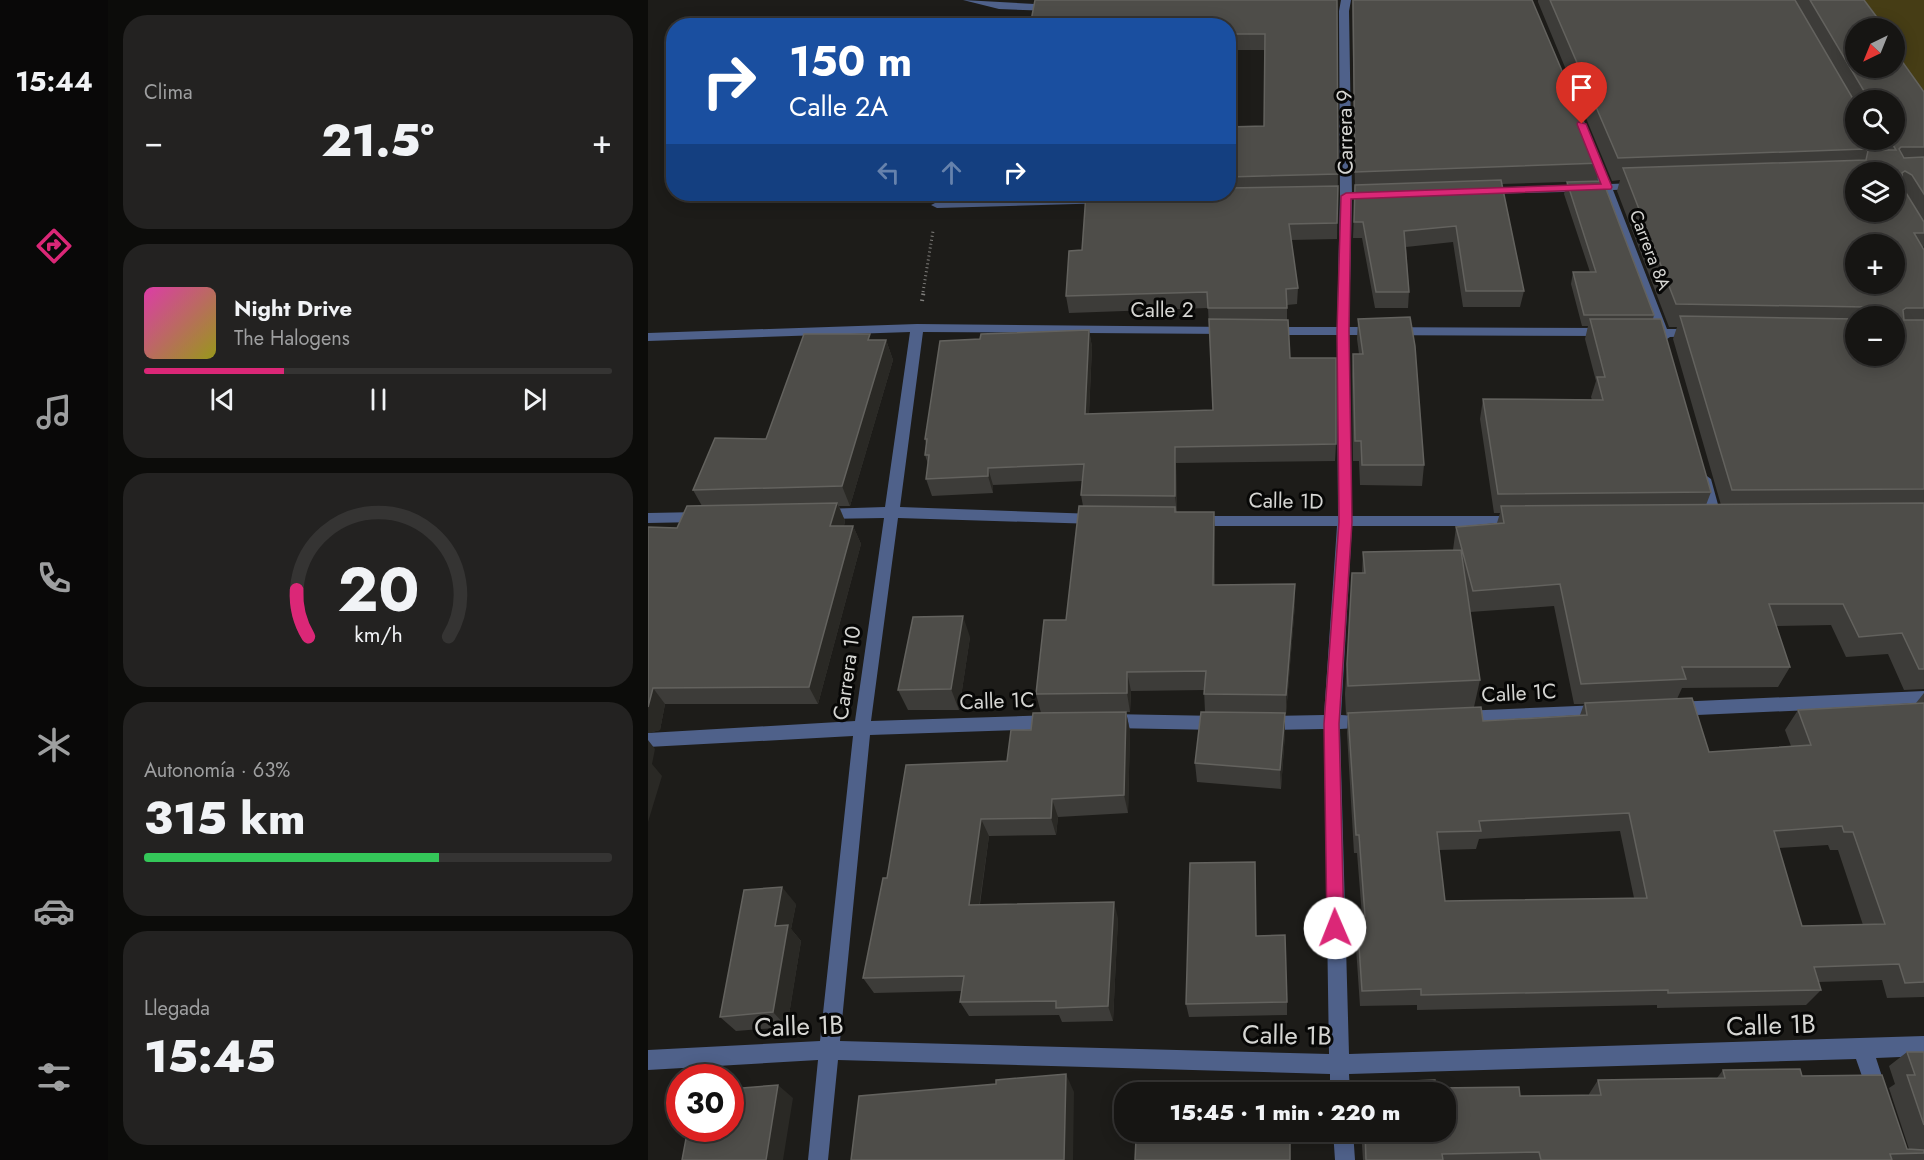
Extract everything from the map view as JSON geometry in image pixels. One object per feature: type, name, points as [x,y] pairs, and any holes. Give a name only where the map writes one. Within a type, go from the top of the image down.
[{"type":"street","points":[[968,0],[999,6],[1062,8]]},
{"type":"street","name":"Carrera 9","points":[[1339,1082],[1332,724],[1345,522],[1343,331],[1346,196],[1341,7]]},
{"type":"street","name":"Carrera 8A","points":[[1589,143],[1662,333],[1668,355]]},
{"type":"street","points":[[1477,192],[1654,185]]},
{"type":"street","points":[[937,205],[1113,201]]},
{"type":"street","name":"Calle 2","points":[[648,337],[917,328],[1708,333]]},
{"type":"street","name":"Carrera 10","points":[[818,1160],[862,728],[917,328]]},
{"type":"street","points":[[1700,464],[1715,519]]},
{"type":"street","points":[[810,514],[891,512],[1115,520]]},
{"type":"street","points":[[648,518],[717,516]]},
{"type":"street","name":"Calle 1D","points":[[1184,520],[1536,521]]},
{"type":"street","points":[[1664,709],[1924,698]]},
{"type":"street","name":"Calle 1C","points":[[1450,719],[1616,711]]},
{"type":"street","points":[[1092,721],[1332,724],[1379,722]]},
{"type":"street","name":"Calle 1C","points":[[648,740],[862,728],[1069,722]]},
{"type":"street","name":"Calle 1B","points":[[648,1060],[829,1050],[1338,1064],[1924,1046]]},
{"type":"street","points":[[1863,1049],[1885,1116]]},
{"type":"street","points":[[1344,1142],[1345,1160]]},
{"type":"path","points":[[917,328],[937,205]]},
{"type":"shaded area","points":[[1844,0],[1924,0],[1924,110],[1901,78],[1905,78],[1905,18],[1858,18]]},
{"type":"building","points":[[1035,0],[1337,0],[1338,174],[1236,177],[1236,127],[1264,126],[1265,34],[1236,34],[1236,18],[1032,18]]},
{"type":"building","points":[[1353,0],[1532,0],[1601,163],[1355,172]]},
{"type":"building","points":[[1550,0],[1795,0],[1848,90],[1845,90],[1845,150],[1618,158]]},
{"type":"building","points":[[1810,0],[1864,0],[1878,18],[1845,18],[1845,59]]},
{"type":"building","points":[[1905,65],[1924,92],[1924,147],[1905,147],[1905,90],[1863,90],[1856,78],[1905,78]]},
{"type":"building","points":[[1866,150],[1900,150],[1904,158],[1924,157],[1924,194],[1912,175],[1905,171],[1905,162],[1845,162],[1845,222],[1905,222],[1905,191],[1924,222],[1924,233],[1914,233],[1924,250],[1924,308],[1676,304],[1623,168],[1866,160]]},
{"type":"building","points":[[1501,180],[1524,291],[1466,291],[1456,226],[1404,231],[1409,292],[1376,292],[1363,222],[1354,222],[1355,185]]},
{"type":"building","points":[[1603,181],[1654,315],[1584,315],[1573,272],[1596,272],[1567,182]]},
{"type":"building","points":[[1338,186],[1337,223],[1289,224],[1298,288],[1286,289],[1287,308],[1208,308],[1207,292],[1066,296],[1069,251],[1082,250],[1086,201],[1236,201],[1236,188]]},
{"type":"building","points":[[1680,316],[1845,319],[1845,366],[1905,366],[1905,320],[1924,320],[1924,489],[1732,490]]},
{"type":"building","points":[[1410,317],[1415,346],[1424,465],[1362,465],[1361,441],[1355,441],[1353,354],[1363,354],[1358,319]]},
{"type":"building","points":[[1209,319],[1288,320],[1290,358],[1336,358],[1336,444],[1175,447],[1175,496],[1081,495],[1084,464],[988,468],[988,476],[926,479],[929,455],[925,455],[927,439],[925,439],[940,341],[980,339],[981,334],[1089,330],[1085,414],[1213,410]]},
{"type":"building","points":[[1590,319],[1661,319],[1711,492],[1498,494],[1483,399],[1603,400],[1597,377],[1605,377]]},
{"type":"building","points":[[804,334],[870,334],[868,340],[886,340],[842,486],[693,490],[715,438],[766,439]]},
{"type":"building","points":[[837,503],[830,526],[853,526],[809,687],[653,688],[648,707],[648,527],[677,528],[687,506]]},
{"type":"building","points":[[1924,503],[1924,669],[1919,669],[1902,633],[1859,637],[1843,604],[1769,604],[1790,667],[1682,667],[1686,679],[1581,684],[1560,584],[1473,591],[1456,527],[1504,523],[1501,506]]},
{"type":"building","points":[[1079,506],[1175,507],[1175,512],[1214,512],[1213,585],[1295,584],[1286,695],[1204,694],[1206,671],[1127,672],[1127,693],[1036,694],[1044,620],[1066,620]]},
{"type":"building","points":[[1461,550],[1480,680],[1348,686],[1352,573],[1365,573],[1363,552]]},
{"type":"building","points":[[963,616],[951,689],[898,690],[913,617]]},
{"type":"building","points":[[1692,698],[1709,752],[1811,745],[1798,710],[1924,703],[1924,982],[1905,983],[1899,964],[1814,967],[1821,990],[1668,993],[1668,990],[1421,995],[1421,989],[1362,991],[1357,916],[1365,916],[1359,835],[1356,835],[1348,713],[1481,707],[1483,721],[1587,715],[1585,703]],"holes":[[[1629,813],[1647,898],[1445,901],[1437,832],[1481,831],[1479,821]],[[1842,826],[1844,832],[1853,832],[1885,924],[1802,926],[1774,831]]]},
{"type":"building","points":[[1126,712],[1124,795],[1052,799],[1051,818],[981,819],[969,905],[1114,902],[1108,1006],[1056,1008],[1056,1001],[960,1002],[964,976],[863,978],[883,878],[887,878],[906,765],[1007,761],[1011,730],[1031,730],[1033,713]]},
{"type":"building","points":[[1201,712],[1285,713],[1280,770],[1195,763]]},
{"type":"building","points":[[1255,862],[1256,936],[1285,935],[1287,1002],[1186,1004],[1190,863]]},
{"type":"building","points":[[782,887],[775,926],[788,925],[773,1012],[720,1017],[744,890]]},
{"type":"building","points":[[1907,1052],[1924,1052],[1924,1125],[1907,1075],[1915,1075]]},
{"type":"building","points":[[1800,1069],[1802,1076],[1882,1075],[1907,1149],[1924,1150],[1924,1153],[1890,1154],[1892,1160],[1541,1160],[1539,1152],[1442,1154],[1443,1160],[1366,1160],[1365,1142],[1456,1142],[1456,1088],[1519,1087],[1520,1096],[1601,1095],[1598,1080],[1725,1078],[1723,1070]]},
{"type":"building","points":[[1066,1074],[1064,1160],[851,1160],[859,1096],[996,1084],[996,1080]]},
{"type":"building","points":[[1435,1080],[1435,1082],[1386,1082]]},
{"type":"building","points":[[778,1085],[766,1160],[682,1160],[685,1142],[744,1142],[744,1088]]},
{"type":"building","points":[[1136,1142],[1290,1142],[1290,1160],[1135,1160]]},
{"type":"route","points":[[1335,928],[1332,724],[1345,522],[1343,331],[1346,196],[1607,187],[1582,124]]}]
